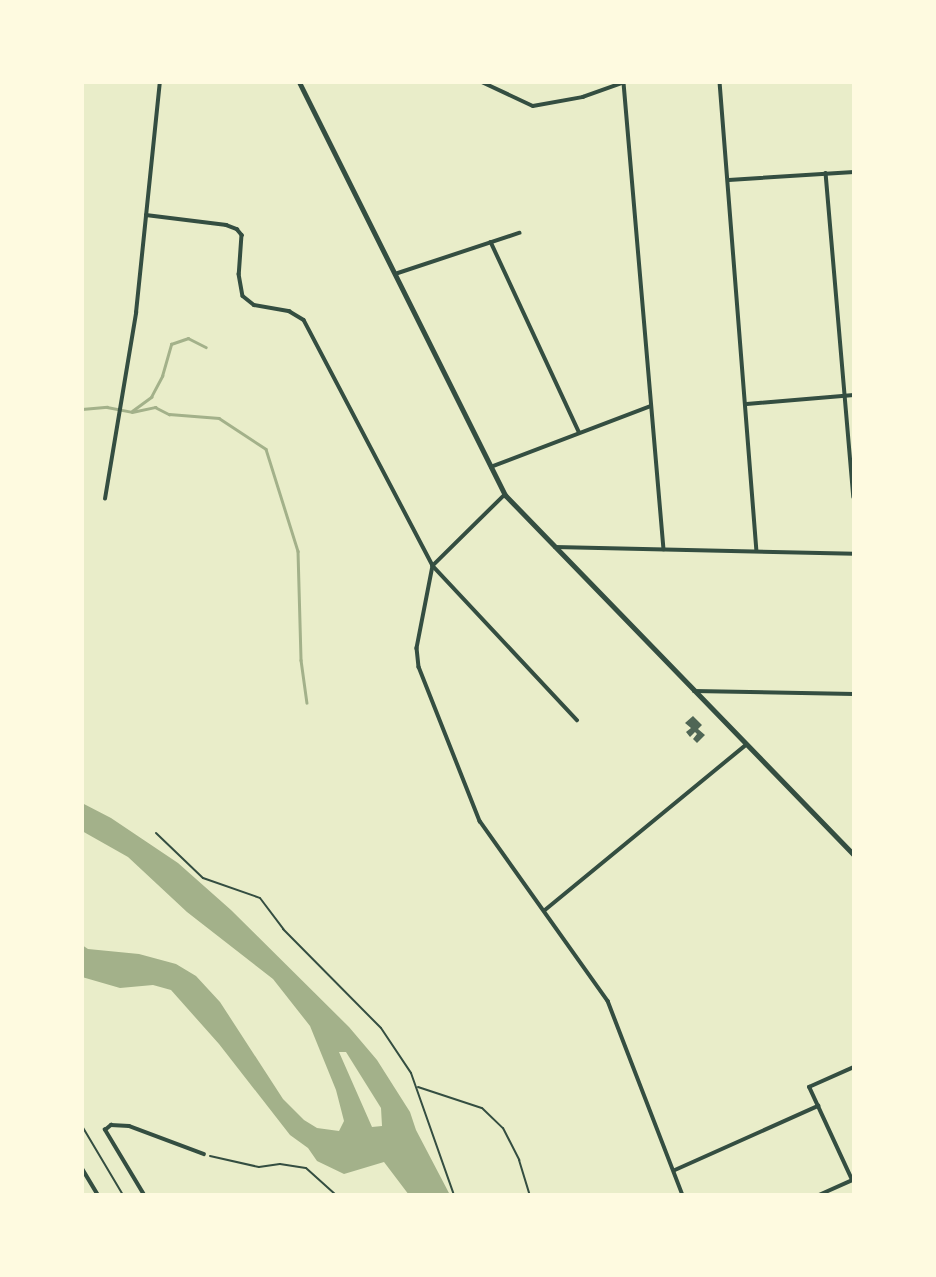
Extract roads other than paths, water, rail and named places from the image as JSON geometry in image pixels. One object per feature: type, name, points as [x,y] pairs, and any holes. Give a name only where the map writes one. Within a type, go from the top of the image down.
[{"type":"main road","points":[[299,82],[489,468],[505,495],[552,547],[854,855]]},
{"type":"street","points":[[105,499],[126,378],[160,82]]},
{"type":"street","points":[[482,82],[533,106],[583,97],[625,83],[664,549]]},
{"type":"street","points":[[720,82],[757,551]]},
{"type":"street","points":[[729,180],[854,172]]},
{"type":"street","points":[[826,173],[854,498]]},
{"type":"street","points":[[146,215],[226,225],[237,229],[242,235],[239,274],[243,296],[254,305],[298,314],[309,328],[433,566],[577,720]]},
{"type":"street","points":[[393,275],[520,233]]},
{"type":"street","points":[[491,242],[579,432]]},
{"type":"street","points":[[747,404],[854,395]]},
{"type":"street","points":[[489,468],[651,406]]},
{"type":"street","points":[[505,495],[433,566],[417,648],[419,667],[475,812],[608,1001],[683,1195]]},
{"type":"street","points":[[552,547],[854,554]]},
{"type":"street","points":[[692,691],[854,694]]},
{"type":"street","points":[[545,910],[746,745]]},
{"type":"street","points":[[819,1195],[853,1180],[810,1087],[854,1067]]},
{"type":"street","points":[[675,1170],[818,1106]]},
{"type":"street","points":[[144,1195],[105,1130],[111,1125],[129,1126],[204,1154]]},
{"type":"street","points":[[82,1168],[98,1195]]},
{"type":"waterway","points":[[132,411],[151,397],[162,376],[171,344],[188,338],[206,347]]},
{"type":"waterway","points":[[82,409],[107,407],[132,412],[155,407],[169,414],[219,418],[266,449],[298,551],[301,660],[307,703]]}]
